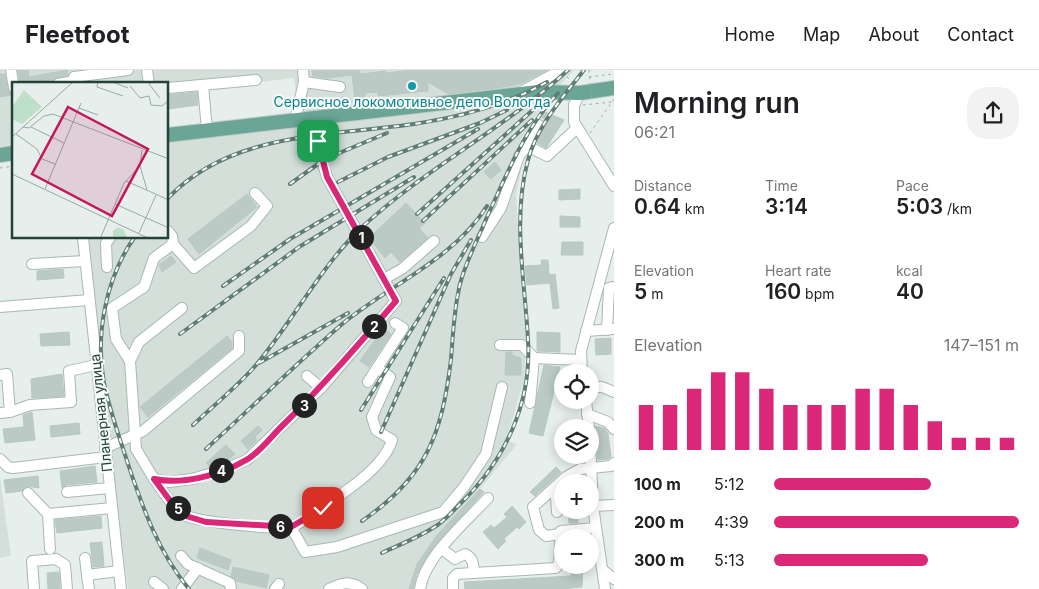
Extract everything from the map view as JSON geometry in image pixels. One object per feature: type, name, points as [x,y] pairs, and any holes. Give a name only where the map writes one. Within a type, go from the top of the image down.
[{"type":"main road","points":[[169,135],[518,94],[538,92],[580,93],[614,88]]},
{"type":"street","points":[[74,78],[128,70]]},
{"type":"street","points":[[295,120],[304,82],[303,70]]},
{"type":"street","points":[[518,94],[561,70]]},
{"type":"street","points":[[169,88],[256,80]]},
{"type":"street","points":[[304,82],[340,87]]},
{"type":"street","points":[[203,84],[207,130]]},
{"type":"street","points":[[580,93],[574,110],[577,128],[611,174],[614,186]]},
{"type":"street","points":[[154,479],[169,482],[192,478],[222,470],[248,460],[321,388],[396,301],[327,177],[320,154],[317,117]]},
{"type":"street","points":[[482,237],[501,208],[519,156],[539,125]]},
{"type":"street","points":[[527,146],[547,156],[577,128]]},
{"type":"street","points":[[169,232],[172,236],[173,244],[194,268],[251,226],[267,206],[255,193]]},
{"type":"street","points":[[581,364],[586,331],[614,228]]},
{"type":"street","name":"Планерная улица","points":[[83,239],[121,589]]},
{"type":"street","points":[[107,267],[106,244],[109,239]]},
{"type":"street","points":[[384,279],[402,269],[434,241]]},
{"type":"street","points":[[130,361],[116,339],[112,308],[144,286],[154,258],[173,244]]},
{"type":"street","points":[[32,264],[85,261]]},
{"type":"street","points":[[586,331],[610,330],[609,288],[614,287]]},
{"type":"street","points":[[0,307],[89,300]]},
{"type":"street","points":[[182,308],[139,342],[130,361],[136,449],[154,479],[171,502],[186,516],[206,522],[291,527],[323,508],[360,481],[390,449],[392,440],[376,430],[372,417],[390,377],[377,368]]},
{"type":"street","points":[[368,382],[403,328],[395,323]]},
{"type":"street","points":[[0,459],[8,467],[13,468],[105,452],[143,431],[239,351],[239,336]]},
{"type":"street","points":[[500,345],[522,345],[534,358],[581,360]]},
{"type":"street","points":[[530,403],[534,358]]},
{"type":"street","points":[[0,375],[7,374],[5,412],[30,405],[71,402],[68,371],[96,364]]},
{"type":"street","points":[[307,376],[321,388]]},
{"type":"street","points":[[291,527],[304,552],[337,546],[443,512],[464,487],[486,454],[502,387]]},
{"type":"street","points":[[599,387],[614,392]]},
{"type":"street","points":[[587,409],[588,419]]},
{"type":"street","points":[[587,414],[608,422],[614,429]]},
{"type":"street","points":[[554,535],[546,536],[539,530],[533,507],[566,477],[580,469],[611,466],[614,463]]},
{"type":"street","points":[[591,464],[591,474]]},
{"type":"street","points":[[67,492],[109,488]]},
{"type":"street","points":[[28,493],[48,514],[50,549]]},
{"type":"street","points":[[420,589],[422,579],[428,567],[488,498]]},
{"type":"street","points":[[599,506],[614,505]]},
{"type":"street","points":[[48,514],[112,508]]},
{"type":"street","points":[[595,519],[604,571],[605,589]]},
{"type":"street","points":[[580,529],[596,528]]},
{"type":"street","points":[[442,549],[455,559],[466,554],[469,556],[472,559],[474,573]]},
{"type":"street","points":[[181,556],[188,564],[230,583],[231,589]]},
{"type":"street","points":[[86,558],[89,589]]},
{"type":"street","points":[[34,589],[32,561],[56,559],[65,565],[67,589]]},
{"type":"street","points":[[182,589],[198,568]]},
{"type":"street","points":[[453,589],[454,576],[554,568]]},
{"type":"street","points":[[87,575],[119,571]]},
{"type":"street","points":[[604,571],[614,579]]},
{"type":"street","points":[[154,582],[163,589]]},
{"type":"street","points":[[329,589],[346,583],[355,584],[362,589]]},
{"type":"path","points":[[588,70],[592,100]]},
{"type":"path","points":[[589,77],[614,74]]},
{"type":"path","points":[[590,133],[614,99]]},
{"type":"shaded area","points":[[0,70],[574,70],[552,93],[535,118],[529,131],[516,196],[526,341],[524,380],[506,441],[517,444],[480,489],[437,535],[417,564],[409,589],[128,589],[104,410],[89,239],[169,239],[169,141],[300,124],[294,78],[169,93],[169,82],[12,82],[12,146],[0,148]]},
{"type":"shaded area","points":[[0,477],[11,556],[0,558]]},
{"type":"building","points":[[18,70],[28,70],[29,77],[67,70],[68,75],[52,80],[20,82]]},
{"type":"building","points":[[312,70],[359,70],[359,73],[362,74],[414,70],[547,70],[520,84],[497,88],[448,94],[428,82],[428,91],[378,96],[378,92],[365,93],[365,98],[355,99],[352,75],[327,78],[313,76]]},
{"type":"building","points":[[0,74],[5,74],[7,89],[11,95],[0,97]]},
{"type":"building","points":[[197,92],[198,105],[169,109],[169,95]]},
{"type":"building","points":[[543,111],[564,120],[546,148],[537,143],[548,121],[540,117]]},
{"type":"building","points":[[495,162],[501,170],[491,179],[484,172]]},
{"type":"building","points":[[580,189],[580,199],[559,200],[559,190]]},
{"type":"building","points":[[247,194],[257,207],[199,254],[188,239]]},
{"type":"building","points":[[406,203],[425,223],[419,228],[428,238],[400,262],[391,252],[385,258],[369,238]]},
{"type":"building","points":[[560,216],[580,217],[580,227],[560,227]]},
{"type":"building","points":[[562,242],[583,242],[583,255],[561,255]]},
{"type":"building","points":[[171,256],[176,262],[162,272],[159,265]]},
{"type":"building","points":[[541,260],[548,260],[549,275],[555,274],[559,308],[553,309],[550,283],[527,285],[525,266],[542,265]]},
{"type":"building","points":[[63,269],[64,278],[37,280],[37,271]]},
{"type":"building","points":[[383,328],[391,334],[369,367],[360,361]]},
{"type":"building","points":[[69,332],[70,345],[41,346],[40,334]]},
{"type":"building","points":[[537,332],[560,333],[560,352],[537,351]]},
{"type":"building","points":[[227,336],[232,342],[232,348],[148,417],[140,407]]},
{"type":"building","points":[[611,338],[611,354],[596,355],[595,339]]},
{"type":"building","points":[[506,352],[512,352],[512,355],[521,358],[521,375],[505,375]]},
{"type":"building","points":[[544,365],[554,366],[554,391],[543,436],[529,433]]},
{"type":"building","points":[[62,374],[64,396],[32,398],[31,379]]},
{"type":"building","points":[[32,412],[35,440],[5,443],[3,429],[24,427],[23,415]]},
{"type":"building","points":[[79,423],[80,434],[51,437],[50,426]]},
{"type":"building","points":[[258,426],[262,430],[255,437],[257,440],[248,449],[241,441]]},
{"type":"building","points":[[599,427],[604,428],[608,433],[611,457],[599,460]]},
{"type":"building","points":[[226,445],[235,454],[228,460],[224,462],[221,459],[210,467],[206,463]]},
{"type":"building","points":[[95,466],[97,482],[66,485],[62,488],[60,471]]},
{"type":"building","points":[[556,467],[561,472],[554,474],[554,478],[535,496],[530,492]]},
{"type":"building","points":[[38,476],[39,488],[27,486],[22,491],[6,493],[4,480]]},
{"type":"building","points":[[480,489],[484,492],[433,548],[417,574],[413,589],[409,589],[417,564],[437,535]]},
{"type":"building","points":[[512,506],[526,522],[519,529],[517,527],[504,539],[506,541],[498,549],[483,532],[491,525],[494,528],[507,517],[504,514]]},
{"type":"building","points":[[101,516],[102,528],[57,533],[55,520]]},
{"type":"building","points":[[569,519],[578,519],[578,523],[569,523]]},
{"type":"building","points":[[102,542],[104,566],[93,567],[90,543]]},
{"type":"building","points":[[200,548],[231,560],[228,570],[197,558]]},
{"type":"building","points":[[233,567],[269,575],[266,588],[236,581],[231,576]]},
{"type":"building","points":[[59,572],[60,589],[48,589],[47,573]]},
{"type":"building","points":[[571,574],[583,574],[582,587],[562,589],[465,589],[464,582],[571,576]]},
{"type":"railway","points":[[193,425],[256,365],[319,278],[360,229],[411,187],[518,111],[568,70]]},
{"type":"railway","points":[[382,553],[426,532],[448,517],[491,468],[513,429],[520,408],[528,363],[520,227],[523,182],[532,147],[538,135],[559,101],[584,70]]},
{"type":"railway","points":[[169,197],[193,176],[221,160],[251,149],[316,135],[414,124],[449,118],[499,104],[547,82]]},
{"type":"railway","points":[[362,521],[384,505],[402,488],[427,452],[436,432],[447,386],[456,303],[465,267],[526,136],[558,93]]},
{"type":"railway","points":[[417,214],[545,99]]},
{"type":"railway","points":[[338,182],[388,157],[480,123],[507,110]]},
{"type":"railway","points":[[423,221],[532,120]]},
{"type":"railway","points":[[223,286],[290,239],[478,129]]},
{"type":"railway","points":[[290,184],[325,159],[387,133]]},
{"type":"railway","points":[[180,334],[299,247],[414,177]]},
{"type":"railway","points":[[206,449],[341,325],[360,310],[419,271],[456,242],[473,225],[487,206]]},
{"type":"railway","points":[[133,239],[116,271],[105,307],[101,345],[104,383],[119,436],[153,531],[169,561],[189,589]]},
{"type":"railway","points":[[381,432],[451,274],[471,240]]},
{"type":"railway","points":[[361,410],[444,278]]},
{"type":"railway","points":[[259,363],[348,313]]},
{"type":"place","name":"Сервисное локомотивное депо Вологда","points":[[412,86]]},
{"type":"route","points":[[318,141],[327,177],[396,301],[321,388],[248,460],[222,470],[192,478],[169,482],[154,479],[171,502],[186,516],[206,522],[291,527],[323,508]]}]
